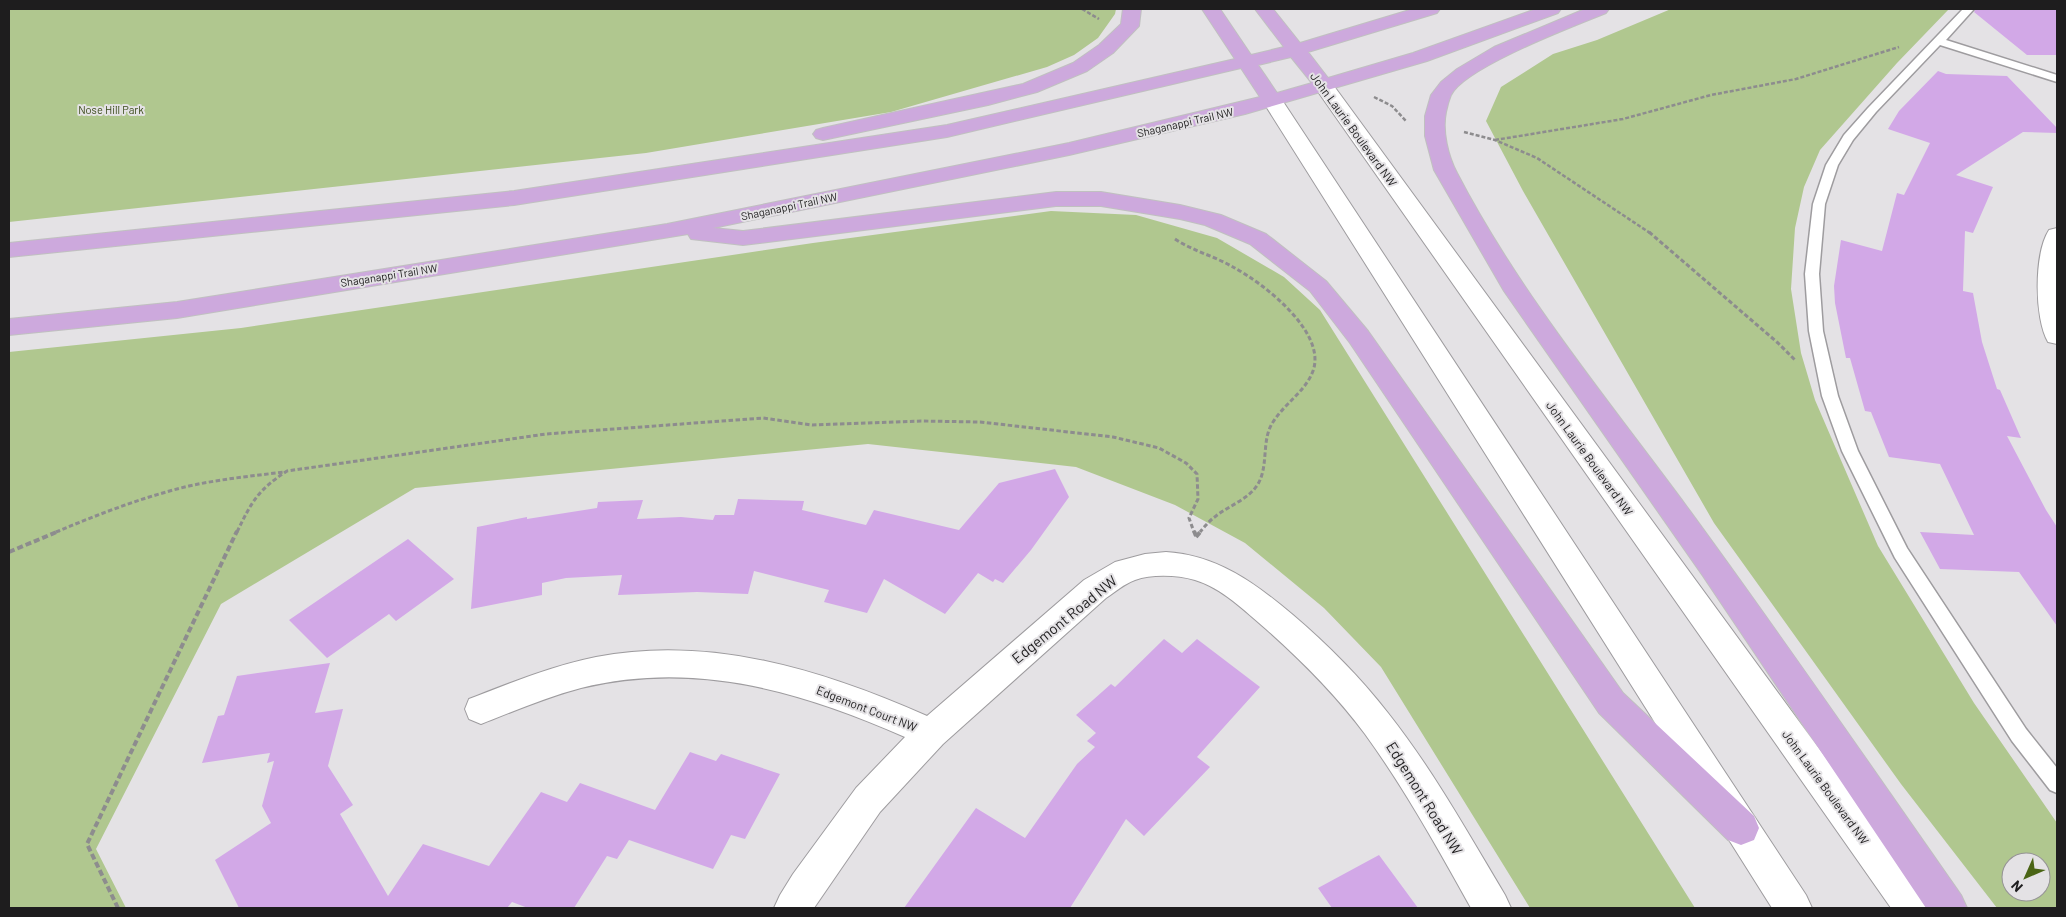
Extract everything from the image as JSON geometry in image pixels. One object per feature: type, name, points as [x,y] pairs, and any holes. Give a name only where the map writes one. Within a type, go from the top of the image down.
[{"type":"main road","points":[[624,183],[707,158],[988,99],[1030,88],[1080,67],[1106,49],[1130,26],[1132,9]]},
{"type":"main road","points":[[1211,9],[1272,100],[1794,908]]},
{"type":"main road","name":"John Laurie Boulevard NW","points":[[1264,9],[1324,86],[1913,908]]},
{"type":"main road","points":[[9,250],[514,198],[624,183],[947,131],[1296,50],[1431,9]]},
{"type":"main road","name":"Shaganappi Trail NW","points":[[9,327],[176,310],[667,231],[1069,149],[1324,86],[1420,57],[1552,9]]},
{"type":"main road","points":[[1600,9],[1501,51],[1464,73],[1448,86],[1437,105],[1434,128],[1446,170],[1512,286],[1714,567],[1948,908]]},
{"type":"main road","points":[[667,231],[744,238],[1046,200],[1101,199],[1180,212],[1213,220],[1258,239],[1318,286],[1360,337],[1611,703],[1741,828]]},
{"type":"main road","points":[[2057,235],[2050,258],[2052,308],[2057,336]]},
{"type":"main road","name":"Edgemont Road NW","points":[[793,908],[868,800],[931,733],[1095,590],[1119,574],[1143,566],[1174,565],[1196,568],[1217,576],[1256,602],[1313,651],[1332,671],[1377,724],[1408,770],[1492,908]]},
{"type":"main road","name":"Edgemont Court NW","points":[[481,708],[548,683],[598,670],[649,664],[710,666],[779,677],[844,696],[931,733]]},
{"type":"lane","points":[[1969,9],[1872,110],[1848,138],[1832,165],[1820,204],[1812,274],[1816,331],[1830,396],[1850,451],[1901,553],[2019,735],[2057,783]]},
{"type":"lane","points":[[1939,41],[2057,79]]},
{"type":"path","points":[[1495,140],[1623,119],[1711,95],[1796,79],[1915,42],[1939,41]]},
{"type":"path","points":[[1371,96],[1392,106],[1408,123]]},
{"type":"path","points":[[1456,130],[1495,140],[1537,158],[1645,228],[1778,343],[1830,396]]},
{"type":"path","points":[[1170,233],[1180,242],[1234,267],[1272,294],[1292,313],[1309,337],[1315,353],[1314,370],[1300,392],[1273,423],[1266,442],[1263,470],[1258,484],[1249,495],[1212,519],[1196,536],[1174,565]]},
{"type":"path","points":[[9,552],[78,522],[179,489],[287,471],[546,434],[763,418],[812,425],[921,421],[980,422],[1113,437],[1158,448],[1186,463],[1196,474],[1198,500],[1189,518],[1196,536]]},
{"type":"path","points":[[118,908],[87,844],[251,502],[266,485],[287,471]]},
{"type":"green space","name":"Nose Hill Park","points":[[9,9],[1116,9],[1115,14],[1098,38],[1074,55],[1047,67],[891,112],[646,153],[9,222]]},
{"type":"green space","points":[[1671,9],[1949,9],[1897,63],[1820,150],[1804,187],[1795,228],[1791,289],[1801,353],[1815,400],[1878,546],[1974,703],[2057,823],[2057,908],[1997,908],[1901,784],[1714,523],[1523,191],[1486,121],[1501,87],[1553,54],[1597,40]]},
{"type":"green space","points":[[1051,211],[1136,215],[1217,238],[1284,277],[1320,310],[1695,908],[1530,908],[1381,667],[1324,608],[1245,543],[1175,505],[1076,467],[868,444],[415,488],[221,604],[96,849],[126,908],[9,908],[9,352],[241,328],[813,243]]},
{"type":"building","points":[[1976,9],[2057,9],[2057,55],[2027,55],[1974,12]]},
{"type":"building","points":[[1938,71],[1946,74],[2007,76],[2057,128],[2057,133],[2023,132],[1956,175],[1993,187],[1973,233],[1965,231],[1963,291],[1973,293],[1982,342],[1997,389],[2000,390],[2021,438],[2007,436],[2057,527],[2057,626],[2019,572],[1940,569],[1920,532],[1974,535],[1940,464],[1889,457],[1871,412],[1865,411],[1850,358],[1846,358],[1835,303],[1834,286],[1841,240],[1882,251],[1897,193],[1904,195],[1930,143],[1888,129],[1899,111]]},
{"type":"building","points":[[1055,469],[1069,497],[1031,550],[1003,583],[995,579],[993,582],[978,573],[945,614],[884,579],[867,613],[824,602],[829,590],[754,571],[748,594],[697,592],[618,595],[622,575],[566,578],[542,583],[542,595],[471,609],[477,527],[527,517],[527,519],[597,508],[598,502],[643,500],[637,519],[681,517],[713,520],[715,515],[734,515],[738,499],[804,501],[802,510],[866,525],[874,510],[959,530],[999,483]]},
{"type":"building","points":[[408,539],[454,579],[396,621],[389,614],[327,658],[289,620]]},
{"type":"building","points":[[1164,639],[1182,653],[1197,639],[1260,687],[1197,757],[1210,767],[1144,836],[1126,819],[1070,908],[904,908],[976,808],[1025,838],[1077,764],[1095,747],[1087,741],[1096,733],[1076,715],[1111,684],[1115,687]]},
{"type":"building","points":[[330,663],[315,713],[343,709],[328,766],[353,805],[340,814],[388,896],[423,844],[489,866],[541,792],[567,802],[580,783],[655,810],[690,752],[716,761],[721,754],[780,774],[745,839],[731,835],[713,869],[629,840],[617,859],[607,856],[574,908],[528,908],[512,902],[507,908],[239,908],[215,860],[271,823],[262,806],[274,761],[267,763],[270,753],[202,763],[218,716],[224,715],[237,676]]},
{"type":"building","points":[[1379,855],[1418,908],[1332,908],[1318,888]]}]
